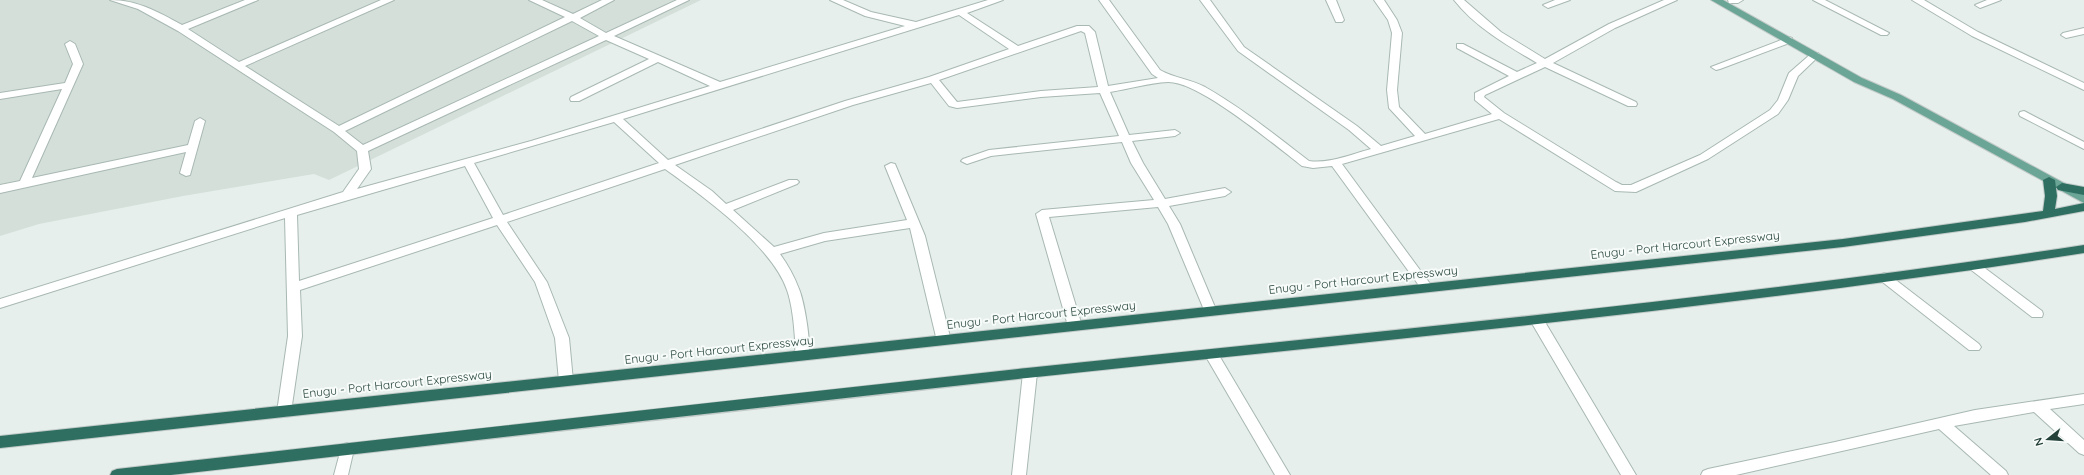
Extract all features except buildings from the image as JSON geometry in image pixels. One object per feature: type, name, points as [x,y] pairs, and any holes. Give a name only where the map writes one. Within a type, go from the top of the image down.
[{"type":"highway","points":[[2048,214],[2050,196],[2049,180]]},
{"type":"highway","points":[[2062,187],[2084,192]]},
{"type":"highway","name":"Enugu - Port Harcourt Expressway","points":[[0,442],[1843,243],[2048,214],[2084,207]]},
{"type":"highway","points":[[117,475],[1030,373],[1537,320],[1974,266],[2084,249]]},
{"type":"main road","points":[[1716,0],[1858,80],[1897,97],[2084,199]]},
{"type":"main road","points":[[1733,0],[1868,77],[1897,97]]},
{"type":"street","points":[[115,0],[141,7],[181,29],[338,130],[362,150],[365,169],[347,196]]},
{"type":"street","points":[[132,5],[146,0]]},
{"type":"street","points":[[181,29],[253,0]]},
{"type":"street","points":[[237,66],[389,0]]},
{"type":"street","points":[[534,0],[572,17],[605,36],[720,86]]},
{"type":"street","points":[[338,130],[609,0]]},
{"type":"street","points":[[362,150],[684,0]]},
{"type":"street","points":[[835,0],[852,3],[858,10],[868,14],[916,25]]},
{"type":"street","points":[[0,304],[347,196],[616,118],[998,0]]},
{"type":"street","points":[[1104,0],[1156,72],[1168,79]]},
{"type":"street","points":[[1205,0],[1241,48],[1354,128],[1378,149]]},
{"type":"street","points":[[1332,0],[1339,20]]},
{"type":"street","points":[[1379,0],[1393,21],[1397,33],[1394,71],[1394,108],[1422,137]]},
{"type":"street","points":[[1459,0],[1489,29],[1545,63],[1632,104]]},
{"type":"street","points":[[1548,5],[1564,0]]},
{"type":"street","points":[[1672,0],[1612,26],[1545,63],[1478,96],[1500,114],[1612,184],[1619,188],[1632,189],[1704,157],[1774,112],[1783,100],[1793,75],[1815,55]]},
{"type":"street","points":[[1818,0],[1884,33]]},
{"type":"street","points":[[1917,0],[1975,34],[2084,87]]},
{"type":"street","points":[[1980,5],[1996,0]]},
{"type":"street","points":[[960,12],[1018,51]]},
{"type":"street","points":[[294,287],[849,103],[933,79],[1018,51],[1074,30],[1086,28],[1090,32],[1096,62],[1105,90],[1126,139],[1137,163],[1174,224],[1211,312]]},
{"type":"street","points":[[2066,35],[2084,31]]},
{"type":"street","points":[[1716,67],[1788,40]]},
{"type":"street","points":[[24,184],[78,64],[77,58],[72,53],[70,44]]},
{"type":"street","points":[[1460,46],[1517,76]]},
{"type":"street","points":[[575,99],[657,59]]},
{"type":"street","points":[[933,79],[952,104],[957,105],[1041,94],[1105,90],[1168,79],[1184,81],[1201,89],[1250,122],[1306,164],[1313,165],[1335,162],[1476,123],[1500,114]]},
{"type":"street","points":[[0,96],[68,85]]},
{"type":"street","points":[[2024,114],[2084,146]]},
{"type":"street","points":[[616,118],[666,164],[708,194],[772,252],[784,269],[794,291],[802,338],[802,356]]},
{"type":"street","points":[[186,173],[200,121]]},
{"type":"street","points":[[967,161],[989,153],[1175,133]]},
{"type":"street","points":[[0,189],[193,147]]},
{"type":"street","points":[[468,162],[499,219],[541,282],[562,338],[566,381]]},
{"type":"street","points":[[1335,162],[1428,288]]},
{"type":"street","points":[[891,166],[919,236],[944,340]]},
{"type":"street","points":[[725,209],[793,182]]},
{"type":"street","points":[[1074,326],[1042,214],[1162,203],[1225,192]]},
{"type":"street","points":[[284,412],[294,336],[294,287],[291,214]]},
{"type":"street","points":[[772,252],[824,237],[914,223]]},
{"type":"street","points":[[1974,266],[2037,314]]},
{"type":"street","points":[[1884,277],[1974,348]]},
{"type":"street","points":[[1537,320],[1629,475]]},
{"type":"street","points":[[1212,355],[1263,444],[1283,475]]},
{"type":"street","points":[[1019,475],[1030,373]]},
{"type":"street","points":[[1716,474],[1975,414],[2084,399]]},
{"type":"street","points":[[2036,406],[2084,449]]},
{"type":"street","points":[[1941,423],[2001,475]]},
{"type":"street","points":[[341,475],[346,449]]},
{"type":"shaded area","points":[[0,0],[701,0],[329,180],[314,174],[183,196],[39,224],[0,236]]}]
